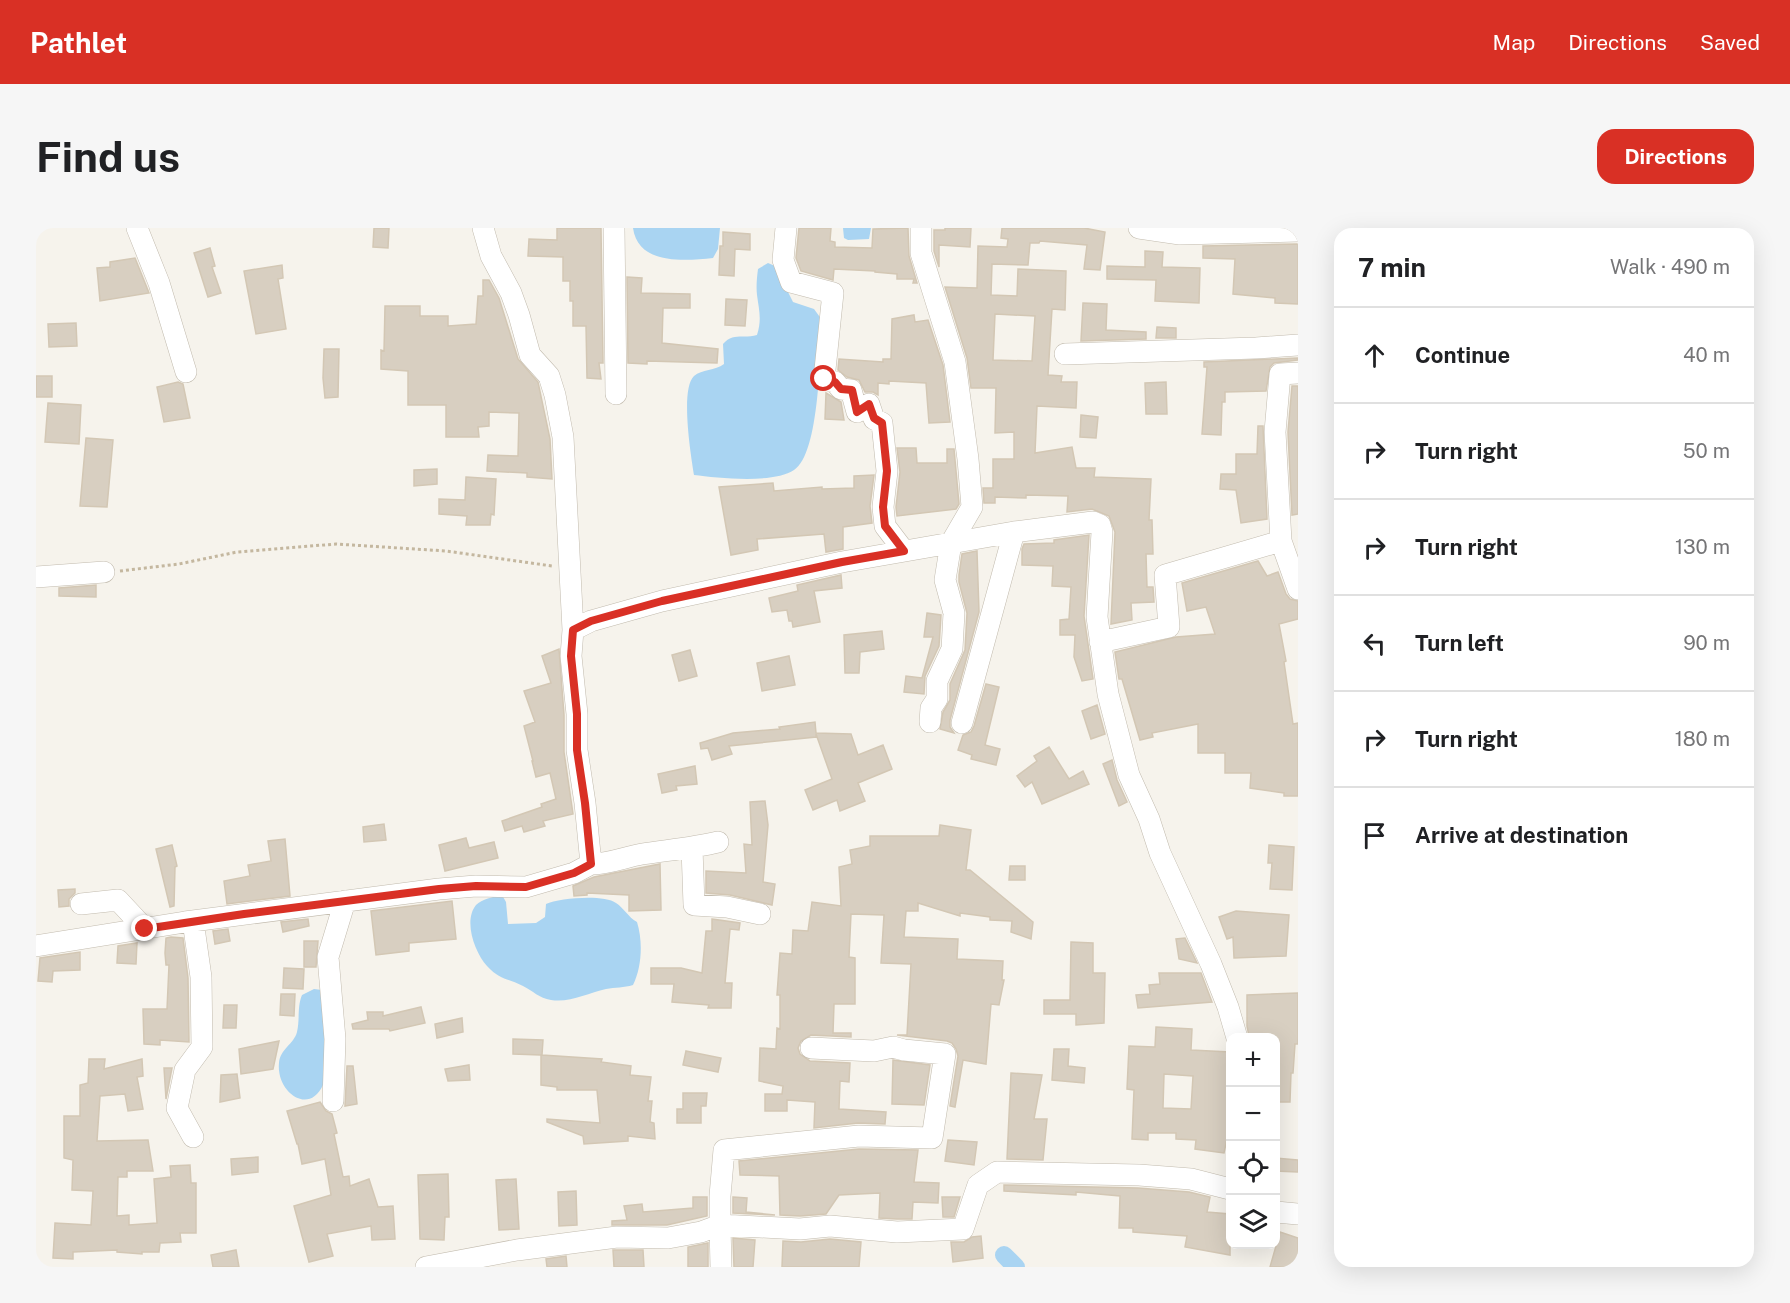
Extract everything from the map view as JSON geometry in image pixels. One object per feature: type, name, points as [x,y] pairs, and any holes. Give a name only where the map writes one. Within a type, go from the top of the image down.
[{"type":"street","points":[[137,228],[159,283],[186,372]]},
{"type":"street","points":[[483,228],[491,256],[519,315],[530,355],[549,376],[563,437],[577,750],[591,864]]},
{"type":"street","points":[[614,228],[616,394]]},
{"type":"street","points":[[786,228],[783,260],[791,282],[833,293],[824,379],[835,382],[841,389],[852,390],[857,412],[869,404],[874,418],[882,423],[887,471],[883,507],[885,526],[904,551]]},
{"type":"street","points":[[921,228],[921,253],[955,362],[972,507],[951,543],[945,580],[954,613],[952,649],[937,681],[938,699],[931,708],[930,722]]},
{"type":"street","points":[[1139,228],[1180,234],[1298,231]]},
{"type":"street","points":[[1065,354],[1298,345]]},
{"type":"street","points":[[1298,373],[1280,374],[1275,432],[1281,541],[1298,589]]},
{"type":"street","points":[[573,630],[591,621],[662,601],[842,562],[1014,532],[1093,522],[1100,525],[1102,532],[1097,617],[1108,694],[1129,776],[1149,819],[1160,853],[1211,964],[1236,1033]]},
{"type":"street","points":[[962,723],[1014,532]]},
{"type":"street","points":[[1100,642],[1169,627],[1165,575],[1281,541]]},
{"type":"street","points":[[36,577],[104,572]]},
{"type":"street","points":[[36,946],[193,921],[345,901],[476,886],[526,887],[574,873],[591,864],[602,864],[641,854],[692,848],[718,842]]},
{"type":"street","points":[[692,848],[694,905],[727,907],[760,914]]},
{"type":"street","points":[[81,904],[118,900],[145,929]]},
{"type":"street","points":[[333,1101],[335,1039],[328,957],[345,901]]},
{"type":"street","points":[[193,921],[201,977],[202,1047],[185,1070],[177,1108],[193,1137]]},
{"type":"street","points":[[721,1267],[720,1196],[724,1150],[859,1136],[932,1138],[945,1054],[892,1047],[874,1051],[811,1048]]},
{"type":"street","points":[[426,1267],[517,1250],[617,1237],[668,1238],[701,1232],[720,1225],[800,1229],[830,1226],[897,1232],[963,1229],[978,1185],[997,1172],[1139,1175],[1191,1179],[1226,1188]]},
{"type":"street","points":[[1280,1212],[1298,1214]]},
{"type":"path","points":[[104,572],[179,564],[237,552],[336,544],[446,551],[568,567]]},
{"type":"water","points":[[633,228],[720,228],[718,249],[713,258],[676,260],[664,258],[644,249],[637,240]]},
{"type":"water","points":[[843,228],[871,228],[869,239],[848,240],[844,238]]},
{"type":"water","points":[[768,263],[775,266],[793,302],[814,309],[822,320],[817,400],[809,444],[803,460],[794,470],[785,474],[759,479],[694,475],[687,408],[690,383],[697,374],[724,364],[723,344],[727,340],[757,335],[760,320],[758,269]]},
{"type":"water","points":[[502,895],[506,902],[508,924],[536,923],[545,917],[546,904],[561,900],[592,898],[616,903],[637,922],[639,929],[640,962],[633,985],[558,1001],[543,998],[496,974],[478,953],[472,937],[471,919],[472,912],[478,903]]},
{"type":"water","points":[[314,989],[322,990],[328,1009],[323,1085],[310,1099],[302,1099],[288,1091],[279,1074],[279,1063],[282,1054],[297,1032],[302,995]]},
{"type":"building","points":[[374,228],[389,228],[388,248],[373,247]]},
{"type":"building","points":[[557,228],[601,228],[603,363],[599,363],[601,379],[587,378],[586,326],[573,326],[573,301],[570,301],[570,281],[563,281],[563,257],[528,256],[529,239],[557,240]]},
{"type":"building","points":[[799,228],[831,228],[830,241],[835,242],[835,247],[872,248],[873,229],[908,228],[909,256],[917,283],[913,283],[914,279],[897,279],[897,274],[875,271],[834,269],[833,280],[801,271],[796,258]]},
{"type":"building","points":[[945,228],[971,228],[970,247],[939,245],[939,267],[934,251],[934,230],[945,230]]},
{"type":"building","points":[[1002,228],[1084,228],[1105,232],[1100,270],[1084,269],[1087,245],[1040,241],[1030,243],[1028,265],[992,264],[991,295],[1017,296],[1018,269],[1066,271],[1065,310],[1052,309],[1048,375],[1062,376],[1061,382],[1077,382],[1076,408],[1037,406],[1035,453],[1072,447],[1076,468],[1095,468],[1094,477],[1151,479],[1149,520],[1152,520],[1153,554],[1146,554],[1147,587],[1153,587],[1154,602],[1131,603],[1132,620],[1111,624],[1115,532],[1109,516],[1092,509],[1067,512],[1068,496],[995,497],[995,503],[984,503],[983,488],[993,488],[993,459],[1014,459],[1014,432],[995,433],[996,388],[971,388],[967,358],[945,287],[977,288],[978,246],[1007,247],[1008,239],[1001,238]],"holes":[[[995,314],[1035,316],[1032,361],[993,360]]]},
{"type":"building","points":[[723,232],[750,234],[750,250],[735,249],[734,276],[719,275]]},
{"type":"building","points":[[1298,244],[1298,304],[1275,303],[1275,298],[1233,294],[1235,259],[1203,258],[1203,246]]},
{"type":"building","points":[[210,248],[215,266],[212,267],[221,293],[208,297],[194,253]]},
{"type":"building","points":[[1145,251],[1163,252],[1162,267],[1200,268],[1199,303],[1155,301],[1156,280],[1107,279],[1107,266],[1145,267]]},
{"type":"building","points":[[135,258],[149,293],[100,301],[97,268],[110,267],[110,262]]},
{"type":"building","points":[[282,265],[283,278],[278,279],[286,329],[256,334],[244,271]]},
{"type":"building","points":[[627,277],[642,278],[641,293],[690,294],[690,308],[663,308],[662,343],[718,349],[717,363],[647,361],[647,364],[628,363]]},
{"type":"building","points":[[483,280],[489,280],[499,298],[518,359],[538,382],[550,439],[552,479],[527,477],[527,473],[487,471],[488,455],[518,456],[519,413],[489,412],[489,426],[478,427],[479,437],[446,437],[446,405],[408,405],[408,371],[381,369],[381,350],[384,351],[385,306],[420,306],[420,316],[448,316],[448,326],[476,324],[478,296],[483,296]]},
{"type":"building","points":[[726,299],[747,300],[745,326],[725,325]]},
{"type":"building","points":[[1083,303],[1107,304],[1106,330],[1146,332],[1146,339],[1081,341]]},
{"type":"building","points":[[914,315],[915,322],[928,320],[943,365],[950,422],[929,423],[926,383],[889,381],[889,384],[878,383],[878,395],[865,392],[859,380],[847,377],[838,370],[839,359],[883,362],[883,359],[891,359],[892,319]]},
{"type":"building","points":[[76,323],[77,346],[49,347],[48,324]]},
{"type":"building","points":[[1157,327],[1176,328],[1176,338],[1156,338]]},
{"type":"building","points":[[324,349],[339,349],[338,397],[325,398]]},
{"type":"building","points":[[1298,358],[1298,360],[1274,363],[1270,367],[1266,391],[1225,392],[1225,402],[1222,402],[1221,435],[1202,434],[1207,367],[1204,367],[1204,362]]},
{"type":"building","points":[[36,376],[52,376],[52,397],[36,397]]},
{"type":"building","points":[[178,382],[183,384],[190,418],[164,422],[157,387]]},
{"type":"building","points":[[1166,382],[1167,414],[1146,414],[1145,383]]},
{"type":"building","points":[[1292,386],[1298,386],[1298,514],[1292,515],[1288,432]]},
{"type":"building","points":[[826,393],[841,402],[844,420],[825,419]]},
{"type":"building","points":[[48,403],[81,405],[79,444],[45,442]]},
{"type":"building","points":[[1081,415],[1098,417],[1096,438],[1080,437]]},
{"type":"building","points":[[1258,426],[1263,426],[1267,519],[1241,523],[1236,490],[1220,489],[1221,474],[1236,474],[1236,454],[1257,454]]},
{"type":"building","points":[[86,438],[113,440],[107,507],[80,506]]},
{"type":"building","points":[[897,448],[916,448],[917,463],[947,463],[947,449],[954,449],[959,504],[956,509],[897,516],[900,472]]},
{"type":"building","points":[[437,469],[437,484],[414,486],[414,470]]},
{"type":"building","points":[[874,475],[870,506],[872,523],[843,527],[843,549],[826,552],[824,534],[757,539],[758,550],[731,555],[719,487],[773,483],[774,491],[822,487],[822,489],[854,488],[854,476]]},
{"type":"building","points":[[466,477],[496,479],[494,515],[491,514],[490,525],[466,525],[467,516],[439,514],[439,499],[465,500]]},
{"type":"building","points":[[1089,535],[1084,616],[1093,679],[1082,681],[1074,657],[1075,635],[1060,635],[1060,620],[1069,619],[1071,587],[1052,586],[1053,566],[1022,565],[1022,549],[1024,544],[1054,543],[1054,540]]},
{"type":"building","points":[[977,551],[979,612],[950,720],[950,727],[954,733],[940,729],[943,712],[950,700],[950,684],[965,650],[967,613],[959,575],[962,554]]},
{"type":"building","points":[[1258,561],[1267,576],[1278,572],[1286,594],[1290,599],[1298,601],[1298,619],[1279,624],[1286,661],[1284,662],[1293,724],[1298,723],[1298,796],[1284,796],[1284,793],[1250,788],[1251,773],[1225,773],[1225,753],[1198,753],[1198,724],[1152,733],[1153,737],[1140,740],[1122,679],[1119,679],[1115,652],[1176,637],[1215,634],[1206,607],[1187,611],[1182,583]]},
{"type":"building","points":[[841,575],[842,588],[814,591],[820,622],[793,627],[787,610],[772,612],[769,598],[798,591],[797,585]]},
{"type":"building","points":[[96,585],[96,597],[59,596],[59,588]]},
{"type":"building","points":[[927,613],[941,615],[939,646],[925,676],[924,694],[904,692],[906,676],[922,678],[933,637],[924,637]]},
{"type":"building","points":[[882,631],[884,649],[860,652],[859,673],[845,673],[844,635]]},
{"type":"building","points":[[559,649],[564,752],[573,814],[543,821],[545,826],[524,832],[522,826],[505,831],[502,821],[542,807],[541,804],[556,799],[550,773],[536,777],[524,726],[535,722],[524,691],[551,683],[542,656]]},
{"type":"building","points":[[690,650],[697,676],[679,681],[672,655]]},
{"type":"building","points":[[789,656],[795,685],[762,691],[757,663]]},
{"type":"building","points":[[986,684],[999,687],[985,745],[1000,749],[996,765],[971,759],[972,755],[958,750],[963,735],[971,732],[974,726]]},
{"type":"building","points":[[1097,705],[1105,734],[1091,739],[1082,711]]},
{"type":"building","points":[[815,722],[816,733],[851,734],[858,755],[883,745],[892,769],[858,783],[865,801],[840,811],[837,800],[813,810],[805,790],[832,779],[816,734],[816,737],[729,746],[732,754],[712,760],[708,748],[701,749],[700,743],[733,733],[780,729],[779,727]]},
{"type":"building","points":[[1049,747],[1069,779],[1083,771],[1089,784],[1042,804],[1032,782],[1025,787],[1017,776],[1037,761],[1034,756]]},
{"type":"building","points":[[1112,760],[1117,780],[1127,802],[1119,806],[1103,764]]},
{"type":"building","points":[[695,766],[697,784],[676,786],[677,790],[662,793],[658,774]]},
{"type":"building","points":[[765,801],[768,825],[763,882],[775,884],[772,905],[730,895],[706,893],[706,871],[746,873],[744,844],[752,845],[750,802]]},
{"type":"building","points":[[384,824],[386,840],[364,842],[363,827]]},
{"type":"building","points":[[940,825],[971,830],[966,870],[970,870],[1033,922],[1031,939],[1011,932],[1012,921],[990,920],[990,917],[960,913],[960,916],[918,903],[918,911],[906,911],[904,937],[958,939],[957,959],[1003,961],[1002,980],[1004,980],[999,1005],[991,1004],[986,1064],[963,1060],[955,1107],[950,1106],[958,1056],[956,1049],[952,1043],[947,1041],[897,1035],[907,1035],[911,964],[881,963],[884,915],[851,914],[849,957],[855,958],[855,1004],[834,1004],[833,1033],[851,1033],[851,1037],[811,1035],[801,1041],[798,1048],[800,1054],[810,1061],[850,1063],[849,1082],[840,1081],[839,1109],[886,1112],[885,1124],[858,1123],[814,1128],[815,1102],[787,1100],[787,1111],[765,1111],[765,1094],[782,1094],[783,1086],[759,1081],[760,1048],[776,1049],[777,1028],[780,1029],[780,995],[777,995],[780,953],[792,954],[793,930],[808,931],[812,902],[841,906],[839,867],[852,864],[850,850],[870,846],[870,836],[939,836]]},
{"type":"building","points":[[466,838],[469,848],[494,842],[498,858],[445,871],[439,845]]},
{"type":"building","points":[[285,839],[290,896],[227,904],[224,881],[250,876],[248,865],[271,861],[268,841]]},
{"type":"building","points":[[172,845],[177,866],[175,867],[174,906],[170,907],[156,849]]},
{"type":"building","points":[[1269,845],[1294,847],[1292,890],[1270,889],[1272,863],[1268,863]]},
{"type":"building","points":[[660,864],[661,910],[629,911],[629,895],[587,893],[587,895],[574,896],[573,886],[594,877]]},
{"type":"building","points":[[1010,866],[1025,866],[1025,880],[1009,880]]},
{"type":"building","points":[[75,889],[75,893],[69,899],[69,906],[59,907],[58,890]]},
{"type":"building","points":[[452,901],[456,939],[409,943],[409,951],[376,955],[371,911]]},
{"type":"building","points":[[1236,911],[1289,915],[1286,956],[1234,958],[1233,937],[1227,939],[1219,917]]},
{"type":"building","points":[[308,919],[309,926],[283,932],[281,922]]},
{"type":"building","points":[[712,919],[740,923],[739,930],[730,929],[725,983],[732,983],[731,1008],[708,1008],[709,1005],[672,1002],[674,984],[651,984],[651,968],[681,968],[702,973],[706,931],[712,931]]},
{"type":"building","points":[[228,929],[230,941],[215,944],[213,931]]},
{"type":"building","points":[[166,938],[183,938],[188,978],[189,1042],[160,1040],[160,1045],[144,1044],[143,1009],[167,1009],[169,965],[166,965],[165,953]]},
{"type":"building","points":[[1185,938],[1197,963],[1179,959],[1176,939]]},
{"type":"building","points":[[304,941],[318,941],[316,967],[304,967]]},
{"type":"building","points":[[1071,942],[1093,943],[1093,973],[1105,973],[1104,1023],[1076,1025],[1076,1014],[1044,1014],[1044,1000],[1070,1000]]},
{"type":"building","points":[[137,943],[136,964],[117,963],[118,946]]},
{"type":"building","points":[[80,952],[80,970],[53,971],[52,982],[38,981],[40,958]]},
{"type":"building","points":[[284,968],[304,969],[303,989],[283,988]]},
{"type":"building","points":[[1159,973],[1201,973],[1212,1002],[1138,1008],[1136,995],[1150,994],[1149,985],[1160,984]]},
{"type":"building","points":[[1298,993],[1298,1044],[1295,1044],[1293,1073],[1291,1073],[1290,1102],[1280,1102],[1280,1033],[1248,1033],[1247,995]]},
{"type":"building","points":[[281,994],[295,994],[294,1016],[280,1015]]},
{"type":"building","points":[[224,1005],[237,1005],[236,1028],[223,1028]]},
{"type":"building","points":[[421,1007],[425,1023],[390,1031],[389,1029],[353,1029],[352,1024],[368,1020],[367,1012],[383,1012],[383,1016]]},
{"type":"building","points":[[462,1018],[463,1032],[437,1038],[435,1024]]},
{"type":"building","points":[[1156,1027],[1192,1029],[1191,1050],[1226,1052],[1226,1144],[1224,1153],[1195,1149],[1196,1140],[1176,1139],[1176,1133],[1148,1133],[1148,1140],[1132,1139],[1134,1090],[1127,1089],[1129,1046],[1155,1047]],"holes":[[[1164,1074],[1193,1076],[1191,1109],[1163,1108]]]},
{"type":"building","points":[[513,1039],[543,1040],[542,1055],[602,1059],[601,1062],[631,1066],[630,1075],[651,1077],[648,1101],[652,1101],[650,1122],[654,1123],[655,1139],[628,1136],[628,1141],[584,1144],[583,1136],[547,1122],[547,1119],[600,1123],[597,1090],[557,1090],[557,1087],[541,1085],[541,1055],[513,1054]]},
{"type":"building","points":[[279,1041],[273,1069],[241,1074],[239,1049]]},
{"type":"building","points":[[1054,1049],[1069,1049],[1068,1066],[1085,1068],[1084,1083],[1052,1080]]},
{"type":"building","points":[[686,1051],[721,1058],[718,1072],[683,1065]]},
{"type":"building","points":[[89,1059],[105,1059],[104,1069],[142,1059],[143,1076],[137,1077],[143,1109],[128,1111],[125,1094],[100,1096],[97,1141],[148,1140],[153,1171],[127,1171],[127,1177],[118,1177],[117,1216],[129,1215],[129,1225],[157,1223],[154,1179],[171,1177],[170,1166],[190,1165],[191,1183],[196,1183],[196,1233],[180,1233],[181,1242],[160,1243],[159,1252],[142,1252],[142,1254],[117,1252],[117,1250],[73,1252],[73,1259],[53,1258],[55,1223],[91,1225],[93,1191],[72,1190],[73,1160],[64,1158],[64,1116],[80,1116],[80,1085],[88,1083]]},
{"type":"building","points":[[893,1060],[930,1065],[924,1105],[892,1104]]},
{"type":"building","points":[[469,1065],[470,1080],[448,1081],[445,1069]]},
{"type":"building","points":[[347,1066],[353,1066],[357,1104],[345,1106]]},
{"type":"building","points":[[164,1068],[172,1068],[166,1099]]},
{"type":"building","points":[[1011,1073],[1042,1075],[1034,1119],[1047,1119],[1043,1160],[1007,1159]]},
{"type":"building","points":[[237,1074],[240,1098],[220,1102],[221,1075]]},
{"type":"building","points":[[683,1093],[707,1093],[706,1106],[701,1106],[701,1123],[677,1123],[677,1109],[683,1109]]},
{"type":"building","points":[[320,1102],[326,1111],[332,1114],[343,1177],[349,1176],[350,1186],[369,1179],[378,1207],[393,1206],[395,1239],[372,1240],[371,1226],[327,1234],[333,1256],[309,1262],[294,1206],[331,1195],[325,1159],[302,1164],[287,1111]]},
{"type":"building","points":[[948,1140],[977,1142],[974,1165],[945,1161]]},
{"type":"building","points":[[859,1149],[918,1150],[914,1182],[939,1183],[938,1203],[913,1202],[912,1219],[879,1218],[880,1193],[839,1195],[826,1214],[780,1215],[779,1176],[740,1175],[739,1161]]},
{"type":"building","points":[[258,1157],[258,1172],[232,1175],[231,1159]]},
{"type":"building","points":[[1280,1158],[1298,1160],[1298,1172],[1280,1171]]},
{"type":"building","points":[[448,1174],[449,1217],[445,1217],[444,1240],[420,1239],[418,1175]]},
{"type":"building","points":[[516,1179],[519,1229],[499,1230],[496,1180]]},
{"type":"building","points":[[1004,1185],[1138,1188],[1189,1192],[1210,1197],[1207,1212],[1226,1214],[1226,1249],[1230,1249],[1230,1255],[1185,1247],[1187,1236],[1133,1232],[1133,1228],[1119,1228],[1120,1196],[1076,1192],[1076,1195],[1004,1191]]},
{"type":"building","points":[[576,1191],[577,1225],[559,1226],[558,1192]]},
{"type":"building","points":[[693,1197],[707,1197],[707,1216],[667,1225],[612,1225],[612,1221],[627,1220],[624,1206],[642,1204],[643,1212],[693,1208]]},
{"type":"building","points":[[733,1197],[747,1198],[746,1212],[775,1215],[733,1213]]},
{"type":"building","points":[[942,1197],[960,1197],[954,1217],[943,1217]]},
{"type":"building","points":[[1280,1232],[1298,1238],[1298,1267],[1270,1267],[1275,1249],[1280,1249]]},
{"type":"building","points":[[981,1236],[983,1258],[953,1262],[951,1242],[964,1242],[972,1237]]},
{"type":"building","points":[[733,1238],[755,1240],[753,1267],[734,1267]]},
{"type":"building","points":[[830,1239],[861,1242],[859,1267],[782,1267],[783,1241]]},
{"type":"building","points":[[708,1243],[708,1267],[688,1267],[688,1247]]},
{"type":"building","points":[[236,1250],[239,1267],[213,1267],[211,1255]]},
{"type":"building","points":[[613,1250],[643,1250],[644,1267],[614,1267]]},
{"type":"building","points":[[566,1256],[567,1267],[547,1267],[546,1259]]},
{"type":"waterway","points":[[1004,1255],[1016,1267]]},
{"type":"route","points":[[145,929],[439,889],[476,886],[526,887],[574,873],[591,864],[577,750],[577,714],[571,656],[573,630],[591,621],[662,601],[904,551],[885,526],[883,507],[887,471],[882,423],[874,418],[869,404],[857,412],[852,390],[841,389],[835,382],[824,379]]}]
